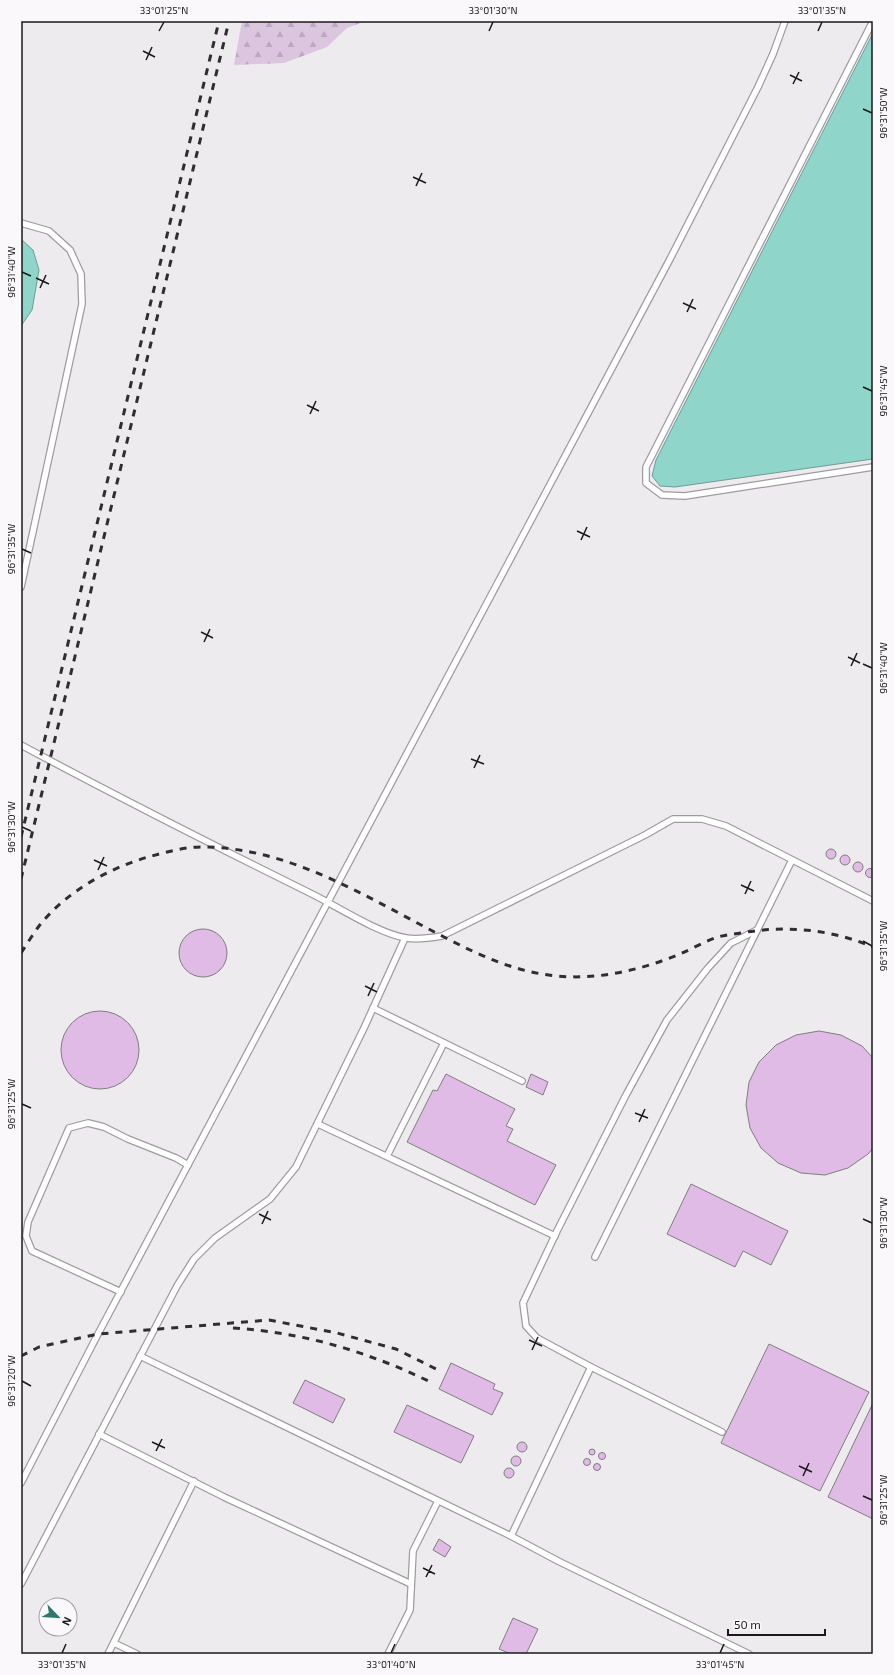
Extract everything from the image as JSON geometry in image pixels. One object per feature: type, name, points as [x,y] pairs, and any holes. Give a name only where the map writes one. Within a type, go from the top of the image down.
[{"type":"lane","points":[[21,1483],[188,1165],[670,259],[758,87],[773,54],[784,21]]},
{"type":"lane","points":[[873,21],[646,467],[646,483],[662,495],[685,496],[873,467]]},
{"type":"lane","points":[[21,224],[49,231],[70,250],[81,274],[82,304],[21,587]]},
{"type":"lane","points":[[21,745],[218,848],[328,902],[375,927],[405,938],[425,939],[442,936],[645,835],[673,819],[702,819],[726,826],[873,901]]},
{"type":"lane","points":[[595,1257],[792,860]]},
{"type":"lane","points":[[722,1432],[591,1367],[538,1338],[526,1326],[524,1303],[555,1236],[626,1095],[667,1020],[708,968],[731,943],[757,930]]},
{"type":"lane","points":[[21,1584],[177,1286],[194,1259],[215,1238],[270,1198],[296,1167],[318,1124],[405,938]]},
{"type":"lane","points":[[373,1008],[522,1081]]},
{"type":"lane","points":[[387,1156],[444,1043]]},
{"type":"lane","points":[[121,1292],[32,1251],[26,1236],[28,1222],[69,1128],[88,1123],[104,1127],[128,1139],[176,1158],[188,1165]]},
{"type":"lane","points":[[318,1124],[555,1236]]},
{"type":"lane","points":[[140,1356],[511,1536],[558,1561],[749,1654]]},
{"type":"lane","points":[[511,1536],[591,1367]]},
{"type":"lane","points":[[99,1434],[224,1497],[411,1584]]},
{"type":"lane","points":[[108,1654],[194,1481]]},
{"type":"lane","points":[[388,1654],[410,1610],[413,1551],[438,1501]]},
{"type":"lane","points":[[114,1643],[137,1654]]},
{"type":"green space","points":[[242,21],[366,21],[347,28],[327,47],[284,63],[234,65]]},
{"type":"shaded area","points":[[873,33],[873,459],[675,487],[660,486],[652,476],[656,460]]},
{"type":"shaded area","points":[[21,239],[33,250],[39,270],[32,310],[21,326]]},
{"type":"building","points":[[829,849],[833,849],[836,854],[833,859],[829,859],[826,856],[826,852]]},
{"type":"building","points":[[843,855],[847,855],[850,860],[847,865],[843,865],[840,862],[840,858]]},
{"type":"building","points":[[858,862],[863,867],[858,872],[853,867]]},
{"type":"building","points":[[868,869],[872,869],[874,873],[872,877],[868,877],[866,875],[866,871]]},
{"type":"building","points":[[198,929],[208,929],[220,936],[227,948],[227,958],[220,970],[208,977],[198,977],[190,973],[183,966],[179,958],[179,948],[183,940],[190,933]]},
{"type":"building","points":[[100,1011],[115,1014],[122,1018],[132,1028],[136,1035],[139,1050],[136,1065],[132,1072],[122,1082],[115,1086],[100,1089],[85,1086],[78,1082],[68,1072],[64,1065],[61,1050],[64,1035],[68,1028],[78,1018],[85,1014]]},
{"type":"building","points":[[819,1031],[841,1035],[862,1046],[873,1058],[873,1148],[868,1154],[848,1168],[825,1175],[801,1173],[778,1163],[761,1148],[750,1128],[746,1105],[749,1082],[759,1062],[776,1045],[796,1035]]},
{"type":"building","points":[[446,1074],[515,1109],[506,1126],[513,1129],[507,1141],[556,1165],[535,1205],[407,1142],[433,1090],[437,1091]]},
{"type":"building","points":[[531,1074],[548,1082],[543,1095],[526,1087]]},
{"type":"building","points":[[691,1184],[788,1231],[771,1265],[743,1251],[735,1267],[667,1234]]},
{"type":"building","points":[[769,1344],[869,1392],[820,1491],[721,1443]]},
{"type":"building","points":[[451,1363],[495,1384],[493,1389],[503,1393],[492,1415],[439,1389]]},
{"type":"building","points":[[305,1380],[345,1399],[333,1423],[293,1403]]},
{"type":"building","points":[[873,1403],[873,1519],[828,1497]]},
{"type":"building","points":[[407,1405],[474,1436],[461,1463],[394,1432]]},
{"type":"building","points":[[520,1442],[524,1442],[527,1447],[524,1452],[520,1452],[517,1449],[517,1445]]},
{"type":"building","points":[[592,1449],[595,1452],[592,1455],[589,1452]]},
{"type":"building","points":[[602,1453],[605,1456],[602,1459],[599,1456]]},
{"type":"building","points":[[516,1456],[521,1461],[516,1466],[511,1461]]},
{"type":"building","points":[[587,1459],[590,1462],[587,1465],[584,1462]]},
{"type":"building","points":[[597,1464],[600,1467],[597,1470],[594,1467]]},
{"type":"building","points":[[507,1468],[511,1468],[514,1473],[511,1478],[507,1478],[504,1475],[504,1471]]},
{"type":"building","points":[[439,1539],[451,1547],[445,1557],[433,1550]]},
{"type":"building","points":[[513,1618],[538,1629],[526,1654],[511,1654],[499,1649]]},
{"type":"railway","points":[[21,837],[219,21]]},
{"type":"railway","points":[[21,879],[229,21]]},
{"type":"railway","points":[[21,953],[39,926],[50,914],[75,892],[88,883],[117,868],[133,862],[192,847],[239,850],[300,866],[359,892],[471,951],[513,967],[542,974],[573,977],[604,975],[620,972],[665,960],[718,937],[775,929],[808,930],[841,936],[873,947]]},
{"type":"railway","points":[[21,1356],[39,1347],[98,1334],[269,1320],[337,1333],[396,1349],[440,1371]]},
{"type":"railway","points":[[233,1328],[251,1329],[289,1335],[326,1343],[386,1362],[433,1383]]}]
